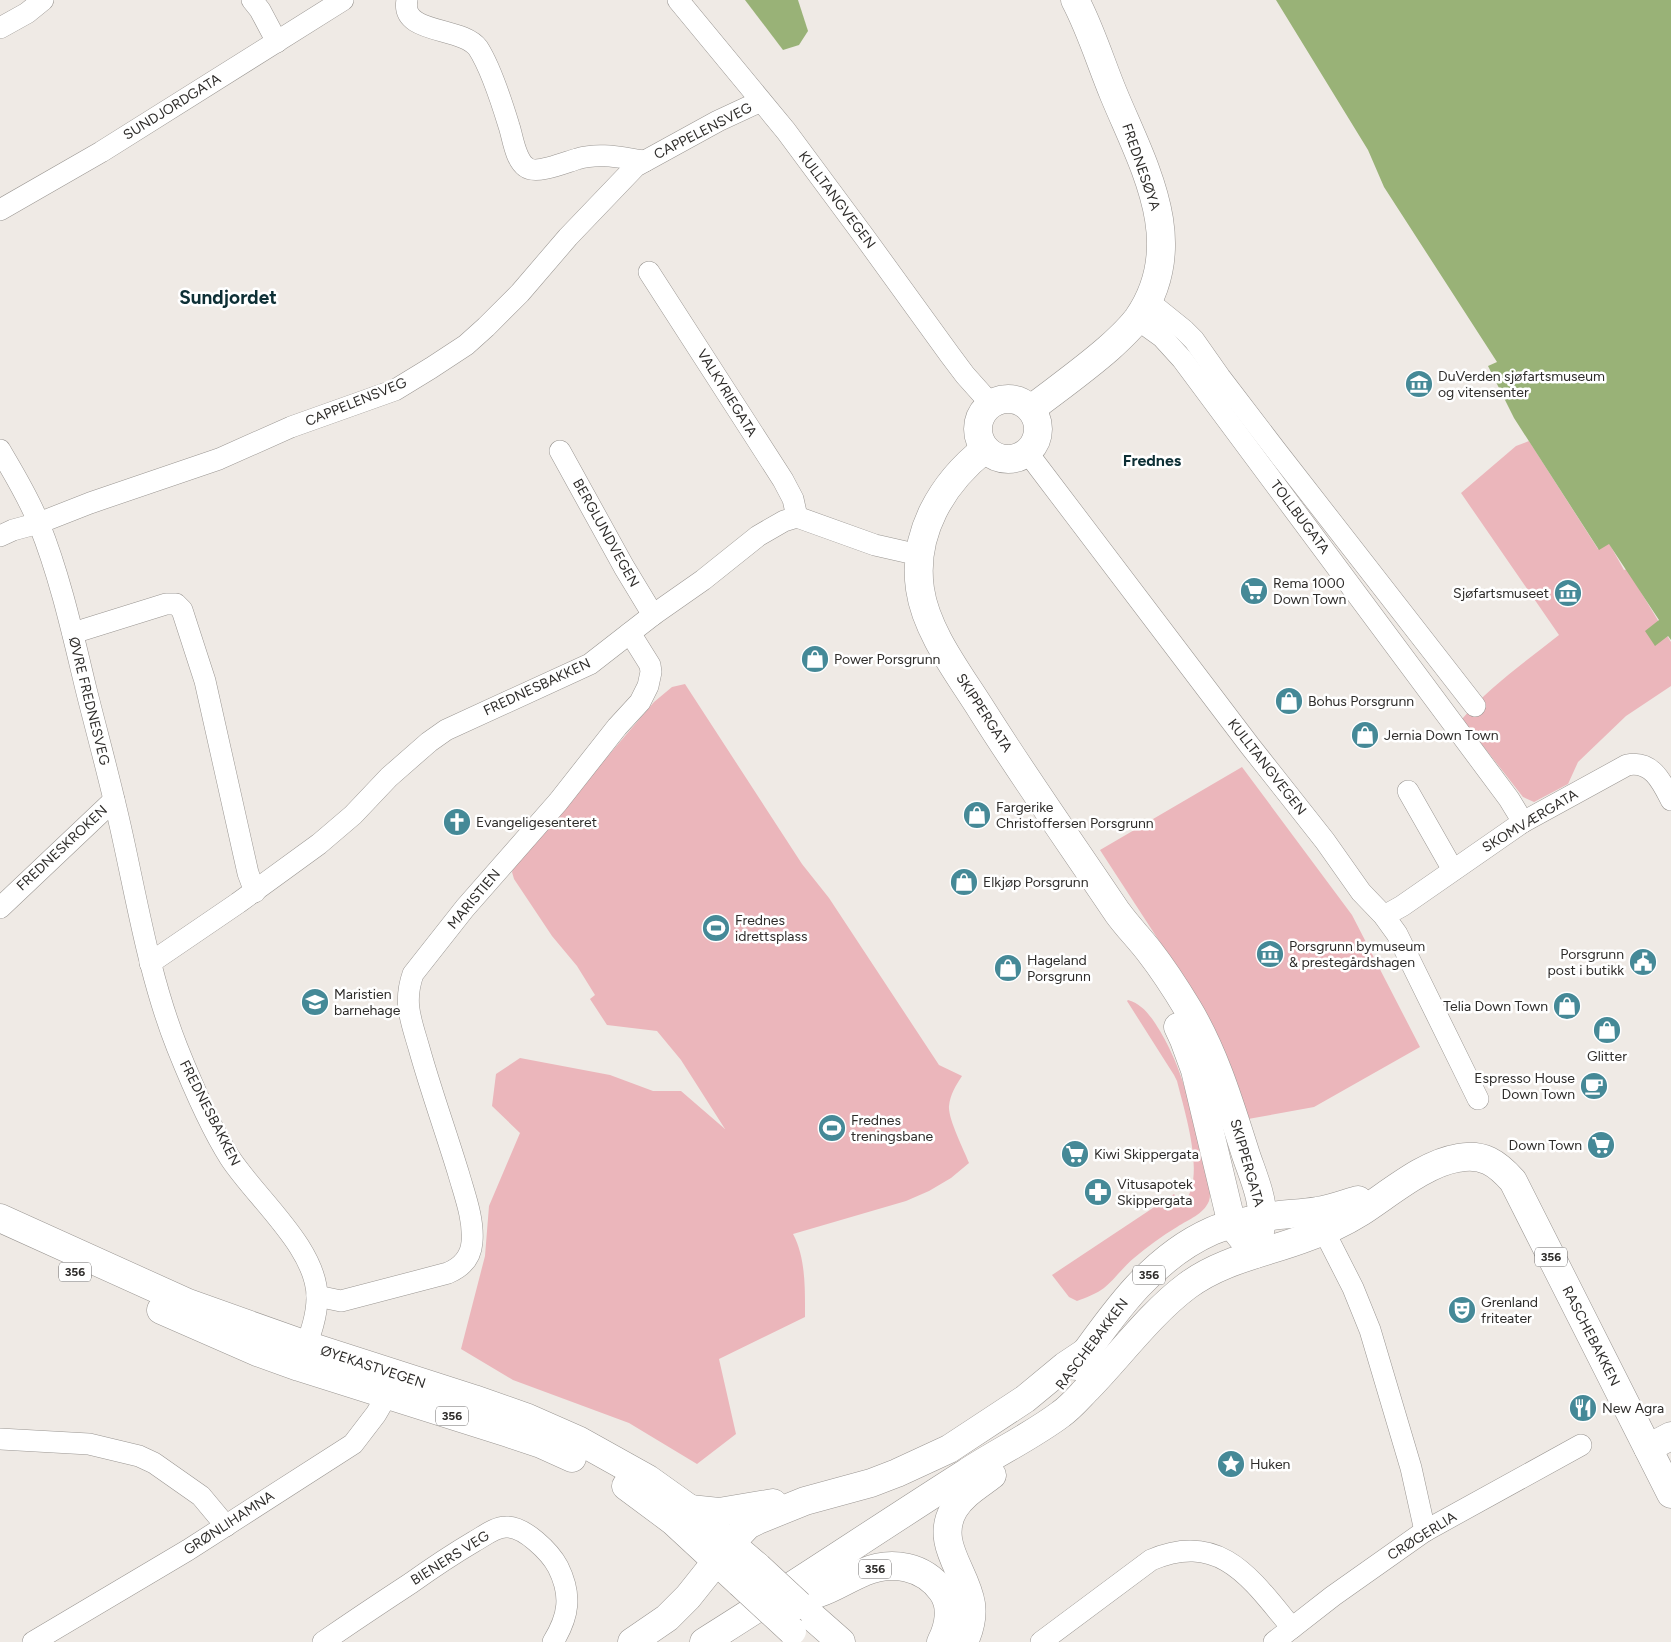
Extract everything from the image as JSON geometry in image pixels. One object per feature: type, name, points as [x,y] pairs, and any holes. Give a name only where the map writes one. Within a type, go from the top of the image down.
[{"type":"main road","name":"FREDNESØYA","points":[[1031,409],[1101,354],[1121,336],[1143,310],[1160,264],[1162,248],[1161,231],[1155,202],[1142,163],[1075,0]]},
{"type":"main road","points":[[1012,398],[1022,402],[1031,409],[1036,417],[1038,427],[1037,436],[1027,452],[1019,457],[1010,459],[1000,458],[984,449],[979,440],[978,420],[990,404],[1001,399],[1012,398]]},
{"type":"main road","name":"SKIPPERGATA","points":[[984,449],[967,464],[949,486],[929,518],[922,538],[919,555],[920,590],[928,616],[955,667],[999,737],[1119,915],[1151,953],[1200,1031],[1219,1075],[1258,1193],[1262,1218],[1255,1254]]},
{"type":"main road","name":"SKIPPERGATA","points":[[1119,915],[1139,960],[1174,1019],[1189,1052],[1200,1088],[1232,1225],[1255,1254]]},
{"type":"main road","name":"RASCHEBAKKEN","points":[[704,1642],[966,1473],[1063,1414],[1142,1329],[1186,1287],[1210,1271],[1324,1231],[1360,1213],[1400,1186],[1433,1167],[1456,1158],[1469,1156],[1483,1158],[1504,1170],[1513,1181],[1659,1442]]},
{"type":"main road","name":"RASCHEBAKKEN","points":[[966,1473],[1045,1403],[1066,1380],[1128,1296],[1157,1267],[1194,1240],[1214,1230],[1232,1225],[1262,1218],[1338,1207],[1400,1186]]},
{"type":"main road","name":"ØYEKASTVEGEN","points":[[0,1218],[302,1356],[390,1384],[528,1418],[578,1440],[648,1479],[690,1508],[724,1552]]},
{"type":"main road","name":"ØYEKASTVEGEN","points":[[0,1239],[258,1352],[302,1356]]},
{"type":"main road","name":"356","points":[[632,1642],[668,1618],[688,1598],[740,1532],[753,1522],[805,1501],[871,1483],[898,1473],[949,1449],[1018,1404],[1086,1352]]},
{"type":"main road","name":"ØYEKASTVEGEN","points":[[390,1384],[541,1444],[602,1472],[629,1488],[673,1521],[724,1552]]},
{"type":"main road","name":"356","points":[[964,1642],[971,1619],[971,1606],[968,1591],[948,1543],[950,1518],[955,1508],[968,1493],[1016,1456],[1063,1414]]},
{"type":"main road","name":"356","points":[[1659,1442],[1671,1494]]},
{"type":"main road","name":"356","points":[[690,1508],[719,1512],[805,1501]]},
{"type":"main road","name":"356","points":[[724,1552],[805,1632],[841,1642]]},
{"type":"main road","name":"356","points":[[752,1610],[820,1593],[866,1571],[890,1566],[902,1566],[913,1569],[930,1578],[945,1594],[950,1612],[946,1633],[941,1642]]},
{"type":"street","points":[[0,28],[27,13],[43,0]]},
{"type":"street","points":[[252,0],[260,10],[277,42]]},
{"type":"street","name":"SUNDJORDGATA","points":[[0,210],[101,152],[343,0]]},
{"type":"street","name":"CAPPELENSVEG","points":[[407,0],[405,7],[408,15],[414,20],[425,26],[460,35],[477,47],[497,92],[517,151],[527,168],[541,169],[594,155],[645,161]]},
{"type":"street","name":"KULLTANGVEGEN","points":[[678,0],[786,131],[965,376],[990,404]]},
{"type":"street","name":"CAPPELENSVEG","points":[[0,536],[219,459],[291,428],[395,390],[466,344],[486,328],[520,293],[622,178],[636,166],[718,121],[761,101]]},
{"type":"street","name":"VALKYRIEGATA","points":[[649,272],[784,480],[793,499],[797,517]]},
{"type":"street","points":[[1143,310],[1184,330],[1194,340],[1275,449],[1474,706]]},
{"type":"street","name":"TOLLBUGATA","points":[[1143,310],[1162,337],[1182,359],[1509,799],[1523,822]]},
{"type":"street","name":"ØVRE FREDNESVEG","points":[[0,450],[39,523],[73,634],[114,800],[150,963]]},
{"type":"street","name":"BERGLUNDVEGEN","points":[[560,451],[653,615]]},
{"type":"street","name":"KULLTANGVEGEN","points":[[1027,452],[1245,740],[1325,841],[1361,892],[1384,916],[1397,934],[1478,1099]]},
{"type":"street","points":[[797,517],[875,545],[919,555]]},
{"type":"street","name":"FREDNESBAKKEN","points":[[302,1356],[316,1311],[317,1296],[314,1277],[305,1255],[296,1241],[229,1157],[177,1047],[150,963],[255,892],[320,844],[346,821],[389,777],[429,742],[446,730],[590,664],[653,615],[704,580],[758,536],[784,521],[797,517]]},
{"type":"street","points":[[73,634],[166,604],[176,604],[182,610],[204,681],[248,873],[255,892]]},
{"type":"street","name":"MARISTIEN","points":[[317,1296],[341,1301],[448,1273],[456,1270],[468,1257],[472,1243],[472,1227],[467,1202],[432,1094],[408,1009],[409,984],[413,974],[465,908],[558,802],[617,727],[640,702],[648,686],[651,672],[650,665],[630,633]]},
{"type":"street","name":"SKOMVÆRGATA","points":[[1384,916],[1402,906],[1523,822],[1627,765],[1634,764],[1650,769],[1657,776],[1671,800]]},
{"type":"street","points":[[1408,791],[1453,870]]},
{"type":"street","name":"FREDNESKROKEN","points":[[4,897],[114,800]]},
{"type":"street","points":[[1324,1231],[1353,1288],[1370,1330],[1412,1468],[1425,1531]]},
{"type":"street","name":"GRØNLIHAMNA","points":[[33,1642],[188,1550],[353,1444],[376,1414],[390,1384]]},
{"type":"street","points":[[0,1439],[89,1444],[139,1456],[162,1468],[201,1496],[226,1526]]},
{"type":"street","name":"CRØGERLIA","points":[[1274,1642],[1380,1562],[1425,1531],[1580,1445]]},
{"type":"street","name":"BIENERS VEG","points":[[323,1642],[460,1550],[497,1529],[506,1527],[519,1529],[528,1535],[554,1561],[564,1579],[568,1596],[566,1614],[553,1642]]},
{"type":"street","points":[[1041,1642],[1151,1560],[1167,1553],[1185,1551],[1214,1554],[1238,1568],[1261,1591],[1292,1628]]},
{"type":"shaded area","points":[[745,0],[798,0],[808,31],[799,45],[783,50]]},
{"type":"shaded area","points":[[1276,0],[1671,0],[1671,640],[1668,636],[1655,646],[1645,631],[1659,620],[1609,544],[1599,550],[1514,418],[1488,366],[1497,362],[1384,187],[1368,150]]},
{"type":"shaded area","points":[[1529,441],[1598,549],[1609,543],[1624,570],[1627,569],[1671,642],[1671,686],[1626,716],[1578,762],[1568,784],[1534,802],[1523,797],[1462,719],[1496,685],[1559,635],[1461,493],[1516,446]]},
{"type":"shaded area","points":[[685,684],[802,864],[829,898],[939,1065],[962,1076],[952,1094],[949,1112],[969,1163],[951,1178],[929,1191],[906,1201],[793,1234],[803,1264],[805,1317],[719,1359],[736,1434],[697,1464],[629,1423],[513,1380],[461,1349],[485,1256],[489,1206],[520,1133],[492,1106],[496,1074],[520,1058],[610,1075],[653,1091],[681,1091],[725,1129],[681,1060],[657,1031],[607,1025],[590,999],[595,995],[577,966],[552,936],[514,879],[512,872],[515,865],[654,702],[672,687]]},
{"type":"shaded area","name":"Porsgrunn bymuseum & prestegårdshagen","points":[[1242,767],[1352,915],[1420,1047],[1314,1107],[1248,1119],[1193,993],[1100,850]]},
{"type":"shaded area","points":[[1128,1000],[1143,1008],[1160,1031],[1175,1060],[1185,1088],[1208,1175],[1210,1196],[1203,1210],[1144,1250],[1101,1290],[1077,1301],[1069,1297],[1052,1275],[1174,1194],[1182,1204],[1190,1194],[1193,1180],[1192,1145],[1177,1081]]},
{"type":"place","name":"DuVerden sjøfartsmuseum og vitensenter","points":[[1419,384]]},
{"type":"place","name":"Rema 1000 Down Town","points":[[1254,591]]},
{"type":"place","name":"Sjøfartsmuseet","points":[[1568,593]]},
{"type":"place","name":"Power Porsgrunn","points":[[815,659]]},
{"type":"place","name":"Bohus Porsgrunn","points":[[1289,701]]},
{"type":"place","name":"Jernia Down Town","points":[[1365,735]]},
{"type":"place","name":"Fargerike Christoffersen Porsgrunn","points":[[977,815]]},
{"type":"place","name":"Evangeligesenteret","points":[[457,822]]},
{"type":"place","name":"Elkjøp Porsgrunn","points":[[964,882]]},
{"type":"place","name":"Frednes idrettsplass","points":[[716,928]]},
{"type":"place","name":"Porsgrunn bymuseum & prestegårdshagen","points":[[1270,954]]},
{"type":"place","name":"Porsgrunn post i butikk","points":[[1643,962]]},
{"type":"place","name":"Hageland Porsgrunn","points":[[1008,968]]},
{"type":"place","name":"Maristien barnehage","points":[[315,1002]]},
{"type":"place","name":"Telia Down Town","points":[[1567,1006]]},
{"type":"place","name":"Glitter","points":[[1607,1030]]},
{"type":"place","name":"Espresso House Down Town","points":[[1594,1086]]},
{"type":"place","name":"Frednes treningsbane","points":[[832,1128]]},
{"type":"place","name":"Down Town","points":[[1601,1145]]},
{"type":"place","name":"Kiwi Skippergata","points":[[1075,1154]]},
{"type":"place","name":"Vitusapotek Skippergata","points":[[1098,1192]]},
{"type":"place","name":"Grenland friteater","points":[[1462,1310]]},
{"type":"place","name":"New Agra","points":[[1583,1408]]},
{"type":"place","name":"Huken","points":[[1231,1464]]},
{"type":"district","name":"Sundjordet","points":[[228,297]]},
{"type":"district","name":"Frednes","points":[[1152,460]]}]
